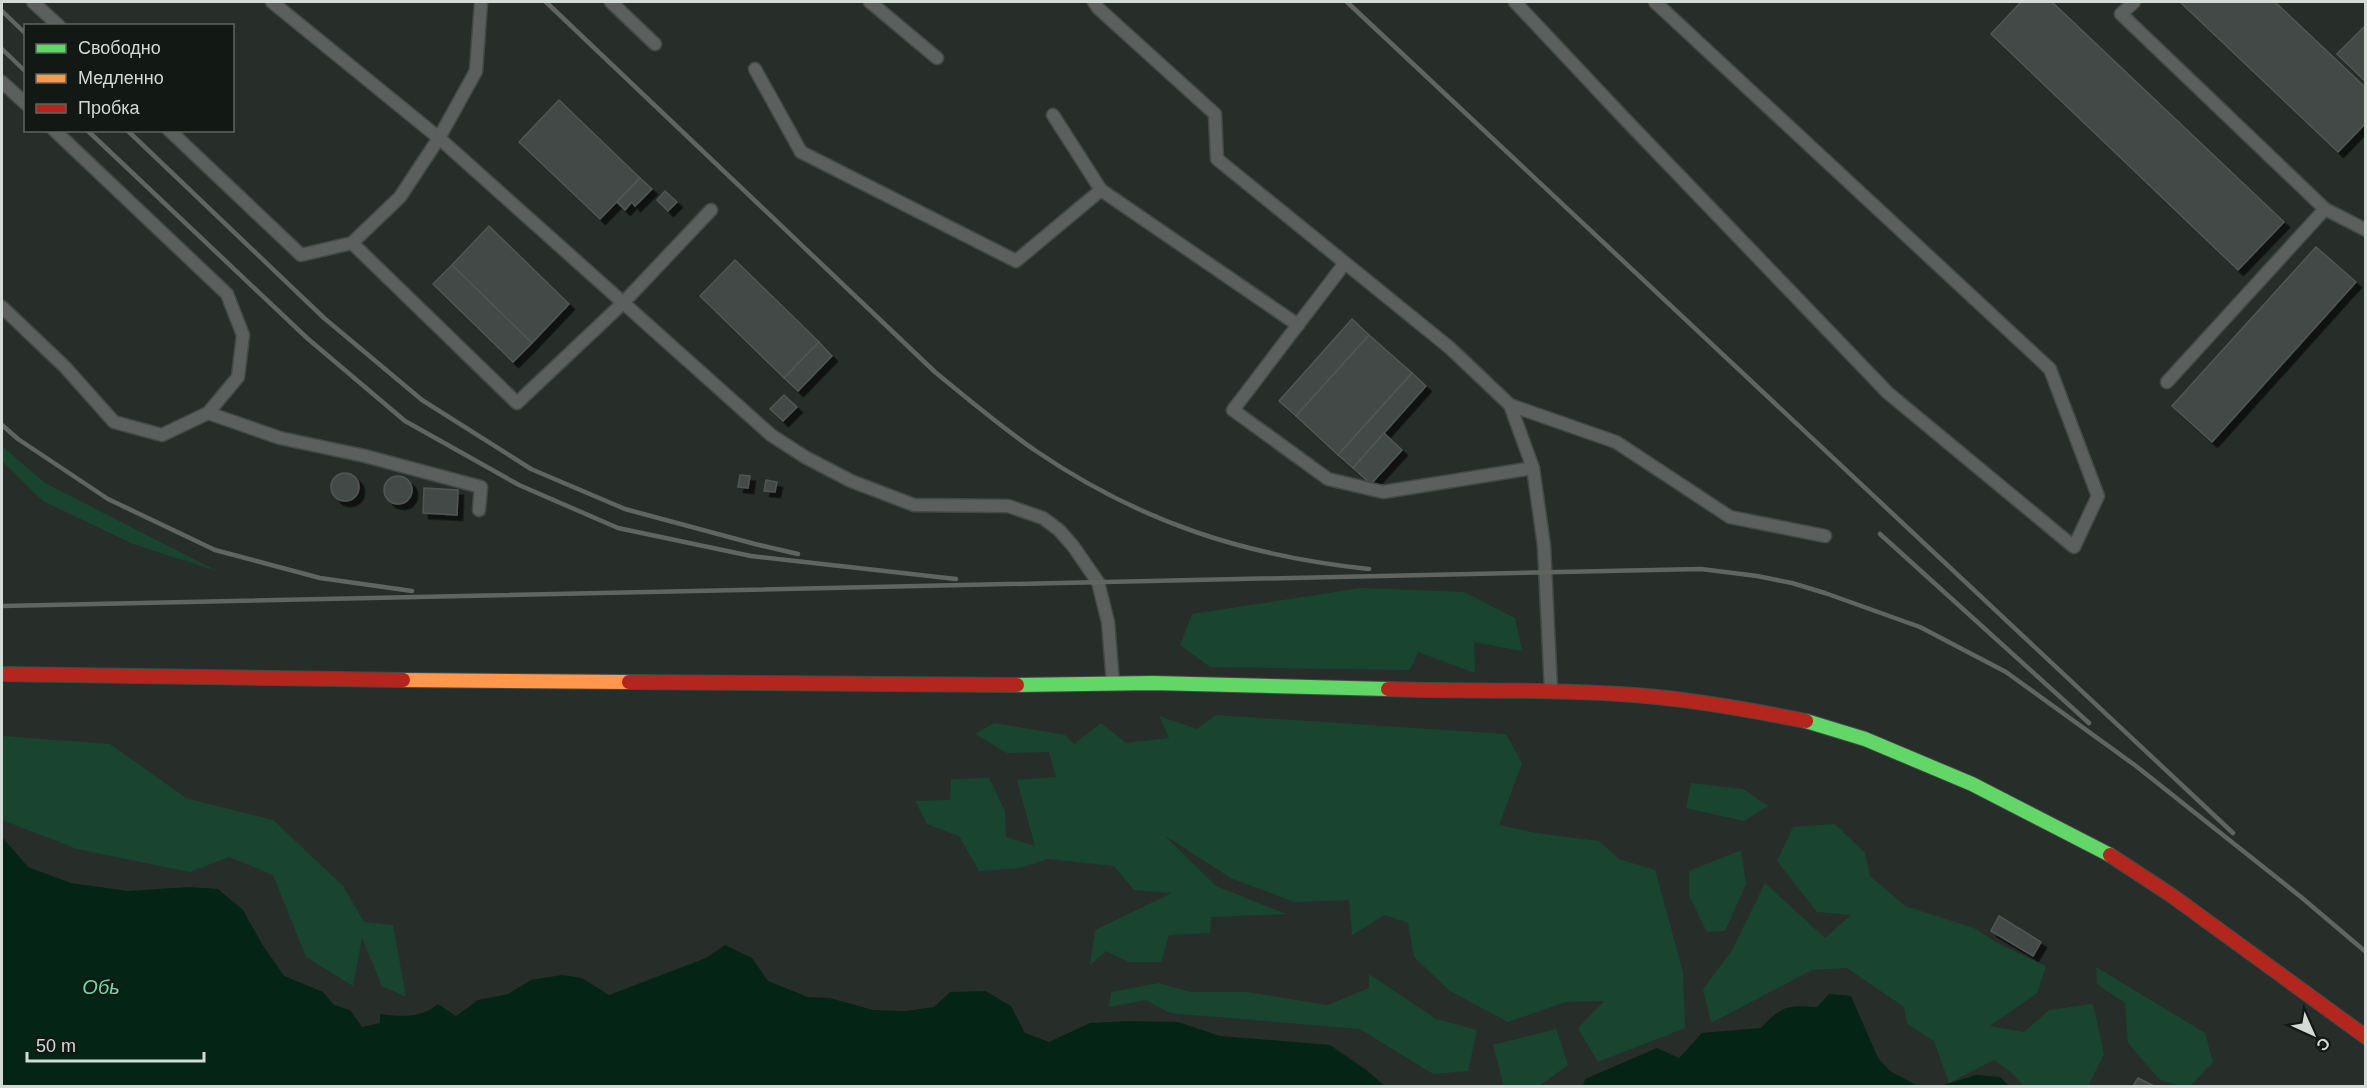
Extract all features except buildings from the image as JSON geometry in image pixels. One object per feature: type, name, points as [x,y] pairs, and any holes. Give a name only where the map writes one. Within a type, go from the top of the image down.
[{"type":"street","points":[[2,674],[348,680],[1113,684],[1551,691],[1656,696],[1775,713],[1819,723],[1912,757],[1972,784],[2086,842],[2132,868],[2180,901],[2366,1037]]},
{"type":"lane","points":[[33,2],[57,24]]},
{"type":"lane","points":[[272,2],[438,138],[771,435],[814,462],[851,481],[914,505],[1008,506],[1043,518],[1059,530],[1098,582],[1108,622],[1113,684]]},
{"type":"lane","points":[[172,132],[301,255],[352,243],[400,197],[438,138],[476,71],[481,2]]},
{"type":"lane","points":[[611,2],[655,44]]},
{"type":"lane","points":[[870,2],[937,58]]},
{"type":"lane","points":[[1094,2],[1215,114],[1217,159],[1450,348],[1510,405],[1616,442],[1730,517],[1825,536]]},
{"type":"lane","points":[[1515,2],[1888,393],[2074,547],[2098,496],[2050,369],[1654,2]]},
{"type":"lane","points":[[2134,2],[2121,14],[2325,209],[2366,230]]},
{"type":"lane","points":[[755,69],[801,152],[1016,261],[1101,190]]},
{"type":"lane","points":[[2,82],[24,102]]},
{"type":"lane","points":[[1053,115],[1101,190],[1298,325]]},
{"type":"lane","points":[[2,307],[65,368],[114,422],[162,435],[208,413],[238,377],[243,335],[227,294],[56,132]]},
{"type":"lane","points":[[2167,382],[2325,209]]},
{"type":"lane","points":[[352,243],[517,403],[623,303],[711,210]]},
{"type":"lane","points":[[1345,263],[1233,410],[1328,479],[1383,492],[1533,468]]},
{"type":"lane","points":[[1510,405],[1533,468],[1544,546],[1551,691]]},
{"type":"lane","points":[[208,413],[280,438],[365,456],[481,487],[479,510]]},
{"type":"shaded area","points":[[2,446],[45,483],[217,571],[133,544],[43,501],[2,461]]},
{"type":"shaded area","points":[[1361,588],[1464,592],[1515,618],[1522,651],[1474,642],[1475,673],[1418,652],[1410,670],[1210,667],[1180,645],[1192,614]]},
{"type":"shaded area","points":[[1216,715],[1506,734],[1522,763],[1499,825],[1536,833],[1599,841],[1619,859],[1655,870],[1683,972],[1685,1028],[1598,1062],[1578,1028],[1604,1001],[1565,1002],[1508,1022],[1450,991],[1414,957],[1408,923],[1385,915],[1352,935],[1349,900],[1294,902],[1231,878],[1164,835],[1216,886],[1286,914],[1211,917],[1210,933],[1169,935],[1161,962],[1129,962],[1106,951],[1090,965],[1095,930],[1172,893],[1134,890],[1114,866],[1048,859],[1020,868],[979,871],[959,836],[927,824],[915,801],[950,800],[951,779],[989,778],[1005,811],[1006,837],[1035,846],[1017,780],[1056,777],[1049,752],[1007,753],[975,734],[994,723],[1065,735],[1074,744],[1101,723],[1126,743],[1169,738],[1159,716],[1197,729]]},
{"type":"shaded area","points":[[2,736],[110,744],[186,798],[273,820],[343,886],[364,922],[393,925],[406,997],[382,986],[362,938],[353,986],[306,957],[273,875],[229,857],[190,872],[77,849],[5,821],[2,818]]},
{"type":"shaded area","points":[[1691,783],[1743,789],[1768,806],[1744,821],[1686,808]]},
{"type":"shaded area","points":[[1835,824],[1865,853],[1870,876],[1905,906],[1974,928],[1999,944],[2046,966],[2037,993],[1990,1026],[2024,1032],[2049,1010],[2093,1004],[2104,1054],[2088,1086],[2024,1086],[2012,1073],[1994,1060],[1949,1083],[1934,1041],[1907,1024],[1904,1007],[1847,968],[1812,970],[1711,1023],[1703,989],[1731,952],[1765,883],[1825,938],[1851,915],[1817,912],[1777,861],[1793,827]]},
{"type":"shaded area","points":[[1741,850],[1746,884],[1725,931],[1707,932],[1689,895],[1689,871]]},
{"type":"shaded area","points":[[2096,967],[2205,1033],[2213,1062],[2190,1086],[2160,1080],[2128,1043],[2125,1003],[2097,984]]},
{"type":"shaded area","points":[[1369,974],[1436,1019],[1477,1030],[1468,1071],[1433,1074],[1360,1029],[1170,1013],[1146,1000],[1109,1007],[1111,992],[1159,983],[1190,992],[1246,992],[1328,1005],[1369,988]]},
{"type":"shaded area","points":[[1556,1029],[1568,1065],[1539,1086],[1504,1086],[1493,1045]]},
{"type":"water","name":"Обь","points":[[2,837],[28,867],[71,883],[128,891],[189,887],[218,889],[243,910],[262,944],[284,976],[323,992],[334,1005],[350,1010],[362,1027],[380,1023],[380,1014],[396,1016],[418,1014],[438,1004],[456,1016],[478,1000],[508,994],[531,980],[562,975],[582,978],[609,995],[706,958],[725,945],[752,958],[768,981],[808,997],[830,998],[873,1010],[905,1011],[934,1007],[950,992],[985,991],[1011,1006],[1025,1033],[1049,1042],[1090,1023],[1178,1022],[1220,1036],[1330,1045],[1385,1086],[2,1086]]},
{"type":"water","points":[[1829,994],[1851,996],[1878,1058],[1890,1071],[1918,1086],[1583,1086],[1585,1079],[1657,1048],[1679,1058],[1702,1033],[1761,1028],[1786,1008],[1817,1007]]},
{"type":"water","points":[[1976,1075],[2000,1077],[2009,1086],[1940,1086]]},
{"type":"railway","points":[[546,2],[935,372],[997,423],[1036,451],[1114,498],[1195,532],[1279,555],[1369,569]]},
{"type":"railway","points":[[1347,2],[2233,833]]},
{"type":"railway","points":[[2,11],[24,32]]},
{"type":"railway","points":[[2,49],[24,70]]},
{"type":"railway","points":[[89,132],[307,338],[405,421],[519,485],[618,528],[751,556],[956,579]]},
{"type":"railway","points":[[129,132],[324,318],[422,400],[531,469],[625,509],[798,554]]},
{"type":"railway","points":[[2,425],[18,439],[108,499],[215,550],[320,578],[412,591]]},
{"type":"railway","points":[[1880,534],[2089,723]]},
{"type":"railway","points":[[2,606],[1701,569],[1757,576],[1825,593],[1920,627],[2006,672],[2136,766],[2301,897],[2366,952]]},
{"type":"traffic: fast","points":[[1017,685],[1153,683],[1388,689]]},
{"type":"traffic: fast","points":[[1806,721],[1865,739],[1972,784],[2110,855]]},
{"type":"traffic: slow","points":[[403,680],[629,682]]},
{"type":"traffic: jam","points":[[2,674],[403,680]]},
{"type":"traffic: jam","points":[[629,682],[1017,685]]},
{"type":"traffic: jam","points":[[1388,689],[1624,694],[1713,704],[1806,721]]},
{"type":"traffic: jam","points":[[2110,855],[2171,895],[2366,1037]]}]
